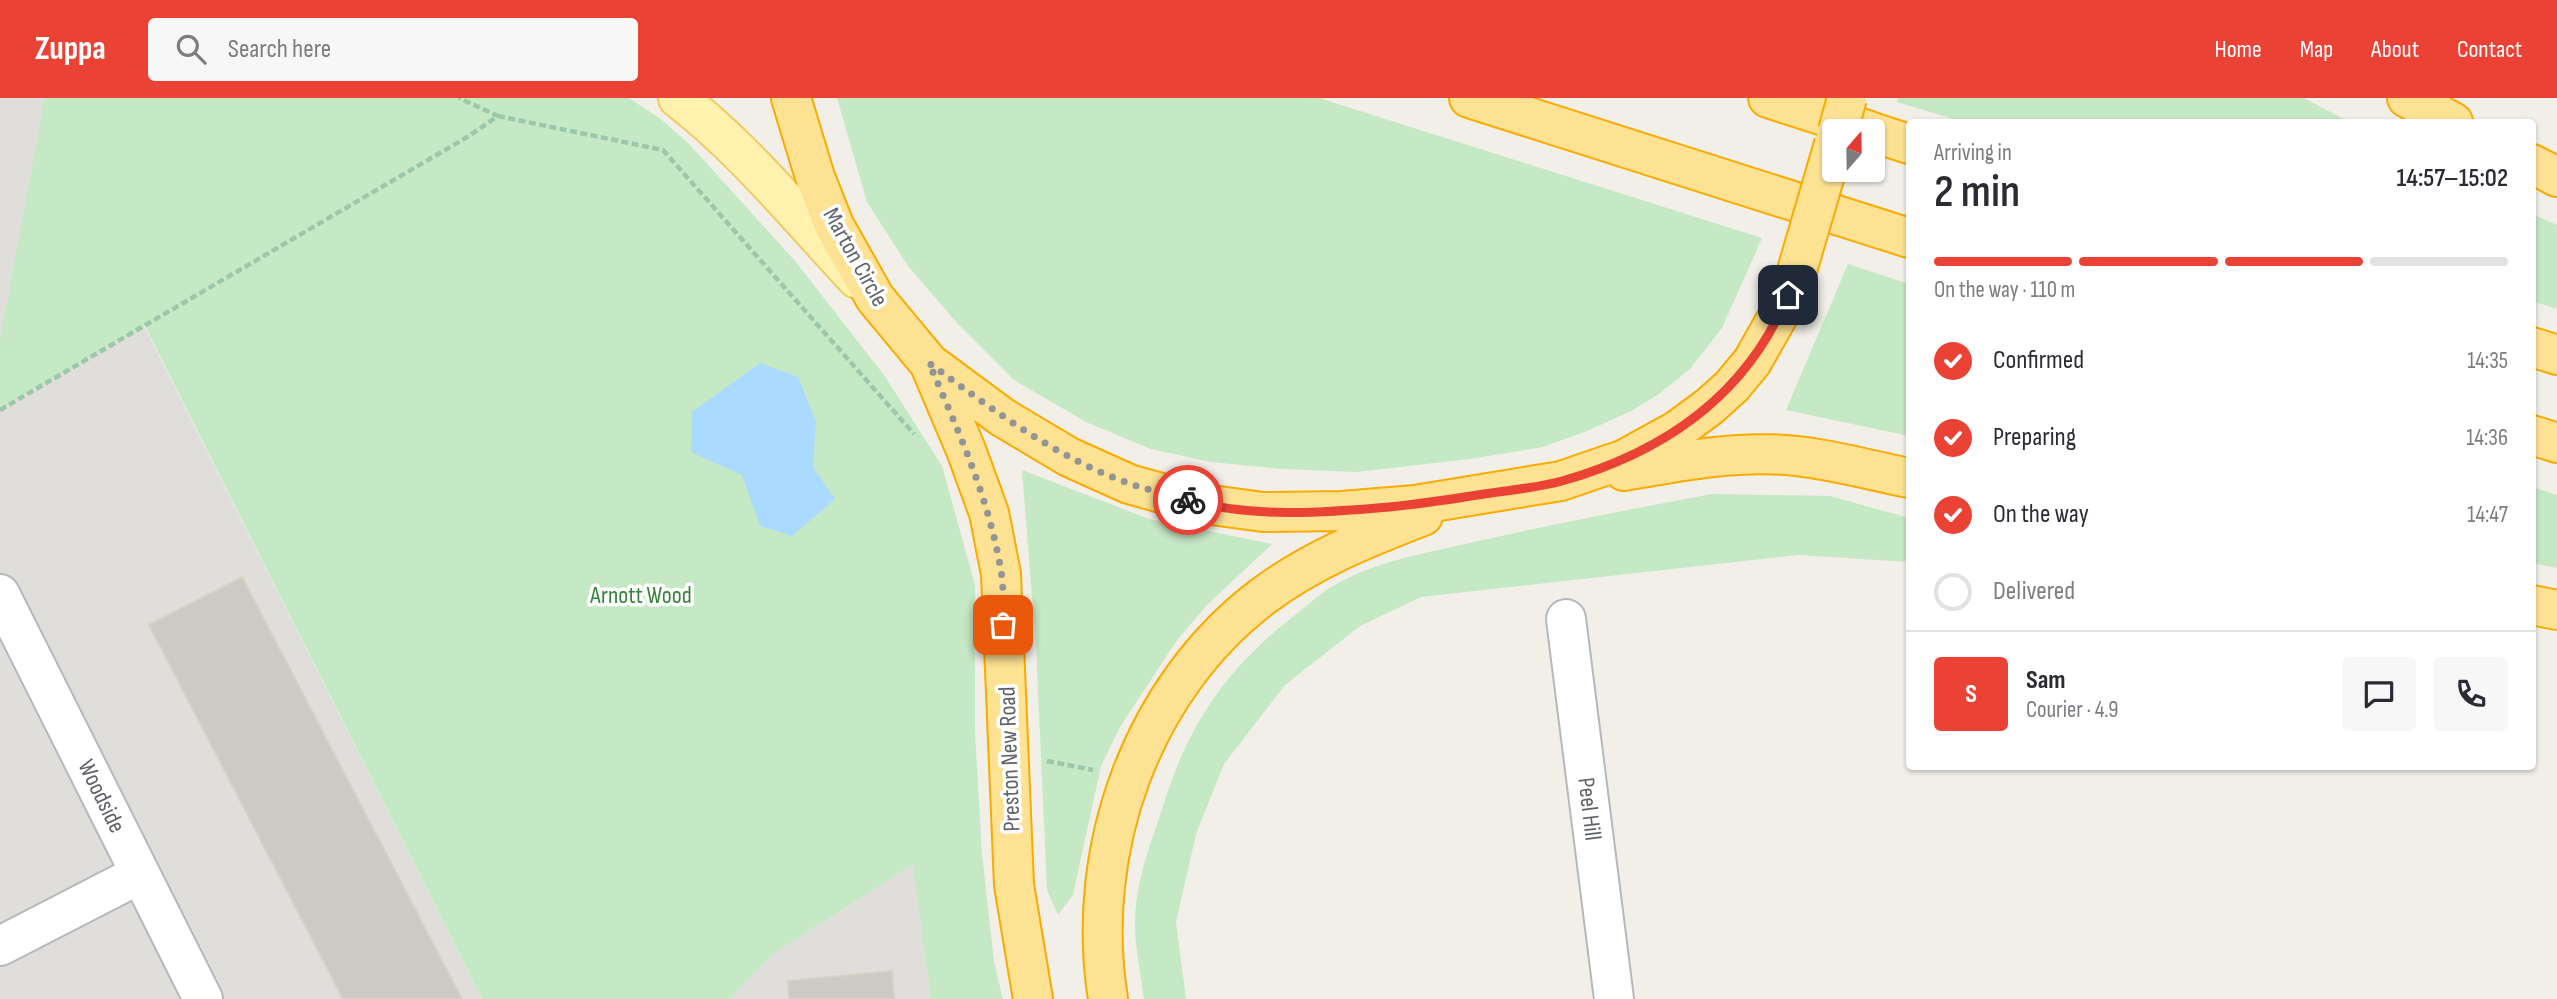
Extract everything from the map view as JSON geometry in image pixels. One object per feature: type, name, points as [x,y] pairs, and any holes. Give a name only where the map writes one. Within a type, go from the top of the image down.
[{"type":"highway","name":"Marton Circle","points":[[792,98],[814,177],[834,225],[875,298],[929,363],[1002,417],[1069,457],[1129,484],[1197,503],[1263,512],[1342,511],[1415,505],[1561,481],[1625,459],[1676,431],[1710,406],[1732,386],[1752,362],[1777,319],[1794,281],[1823,182]]},
{"type":"highway","points":[[1469,98],[1906,237]]},
{"type":"highway","points":[[1768,98],[1832,119]]},
{"type":"highway","points":[[1841,119],[1847,98]]},
{"type":"highway","points":[[2407,98],[2447,119]]},
{"type":"highway","points":[[1885,136],[1906,143]]},
{"type":"highway","points":[[2536,166],[2557,177]]},
{"type":"highway","points":[[2536,348],[2557,355]]},
{"type":"highway","name":"Preston New Road","points":[[929,363],[989,513],[1002,574],[1014,886],[1033,999]]},
{"type":"highway","points":[[2536,436],[2557,443]]},
{"type":"highway","points":[[1561,481],[1693,459],[1739,455],[1786,455],[1906,477]]},
{"type":"highway","points":[[1108,999],[1101,942],[1107,864],[1117,815],[1165,705],[1192,668],[1219,634],[1262,598],[1302,570],[1343,547],[1477,495]]},
{"type":"highway","points":[[2536,606],[2557,610]]},
{"type":"main road","points":[[678,98],[702,116],[875,298]]},
{"type":"street","name":"Woodside","points":[[0,594],[203,999]]},
{"type":"street","name":"Peel Hill","points":[[1566,619],[1614,999]]},
{"type":"street","points":[[0,946],[140,874]]},
{"type":"path","points":[[459,98],[498,116],[663,149],[915,436]]},
{"type":"path","points":[[0,410],[469,136],[498,116]]},
{"type":"path","points":[[1008,753],[1131,778]]},
{"type":"shaded area","points":[[0,98],[66,98],[144,326],[482,999],[0,999]]},
{"type":"shaded area","points":[[914,863],[931,999],[729,999],[773,954]]},
{"type":"green space","name":"Arnott Wood","points":[[45,98],[629,98],[662,120],[690,145],[795,261],[884,375],[942,466],[975,585],[975,732],[982,854],[994,962],[1003,999],[931,999],[913,864],[773,954],[729,999],[482,999],[145,326],[0,408],[0,340]]},
{"type":"green space","points":[[837,98],[1319,98],[1762,238],[1722,328],[1690,369],[1659,394],[1631,411],[1587,431],[1543,447],[1470,459],[1356,472],[1211,462],[1151,449],[1086,422],[1014,380],[958,324],[908,266],[867,202]]},
{"type":"green space","points":[[1898,98],[2304,98],[2343,119],[1953,119],[1897,102]]},
{"type":"green space","points":[[2536,216],[2557,225],[2557,309],[2536,302]]},
{"type":"green space","points":[[1848,264],[1906,283],[1906,435],[1786,410]]},
{"type":"green space","points":[[1022,470],[1149,519],[1272,544],[1207,605],[1177,640],[1120,727],[1101,766],[1073,895],[1058,915],[1047,890],[1036,646]]},
{"type":"green space","points":[[2536,488],[2557,495],[2557,568],[2536,564]]},
{"type":"green space","points":[[1712,494],[1830,496],[1906,517],[1906,562],[1799,555],[1421,597],[1360,626],[1285,685],[1224,764],[1196,834],[1176,922],[1186,999],[1144,999],[1135,916],[1144,864],[1176,768],[1188,742],[1217,694],[1234,672],[1275,631],[1316,598],[1349,577],[1420,554]]},
{"type":"water","points":[[760,363],[798,377],[816,422],[813,467],[835,499],[792,536],[760,526],[742,475],[691,452],[692,412]]},
{"type":"building","points":[[242,577],[462,999],[343,999],[149,625]]},
{"type":"building","points":[[892,971],[894,999],[789,999],[788,981]]},
{"type":"way so far","points":[[1003,625],[1002,574],[989,513],[929,363],[1002,417],[1069,457],[1129,484],[1188,500]]},
{"type":"route","points":[[1188,500],[1263,512],[1342,511],[1415,505],[1561,481],[1625,459],[1676,431],[1710,406],[1732,386],[1752,362],[1788,295]]}]
